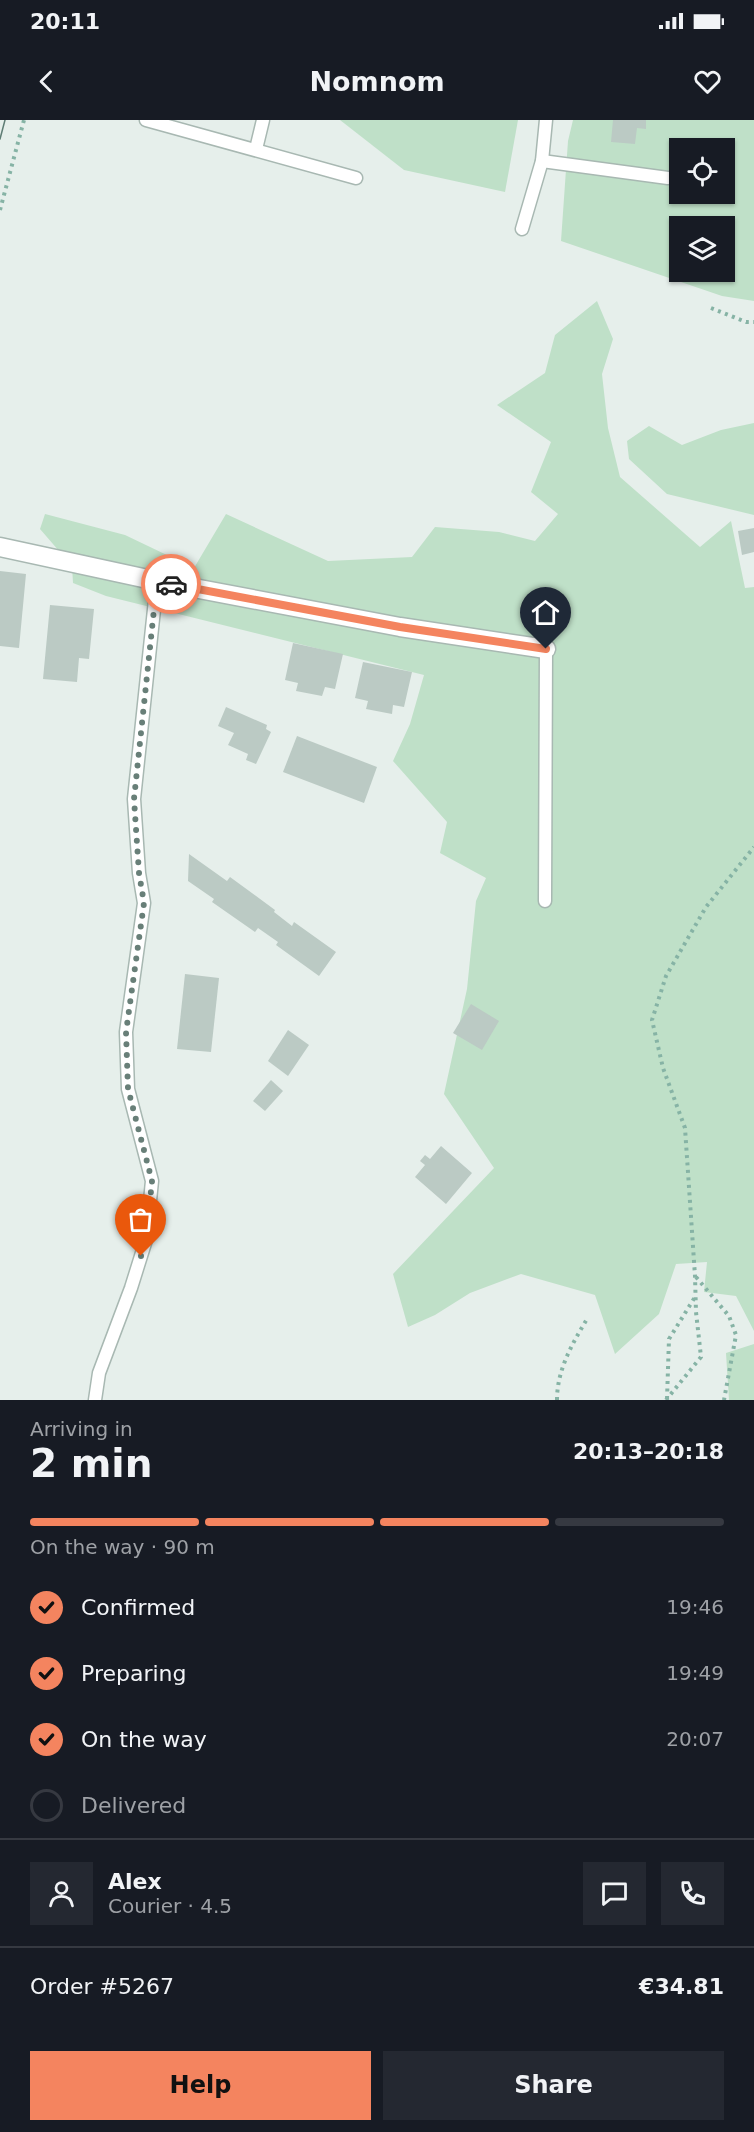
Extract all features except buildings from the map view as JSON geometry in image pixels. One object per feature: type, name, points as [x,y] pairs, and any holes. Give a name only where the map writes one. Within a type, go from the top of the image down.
[{"type":"street","points":[[0,547],[157,581],[400,627],[546,649]]},
{"type":"lane","points":[[146,120],[356,177]]},
{"type":"lane","points":[[256,149],[263,120]]},
{"type":"lane","points":[[522,229],[542,161],[546,120]]},
{"type":"lane","points":[[542,161],[668,178]]},
{"type":"lane","points":[[95,1400],[99,1373],[131,1288],[146,1240],[152,1181],[128,1089],[126,1032],[144,903],[139,873],[134,799],[157,581]]},
{"type":"lane","points":[[545,901],[546,649]]},
{"type":"path","points":[[0,210],[24,120]]},
{"type":"path","points":[[711,308],[746,322],[754,322]]},
{"type":"path","points":[[667,1400],[701,1357],[685,1128],[663,1068],[652,1020],[666,976],[706,907],[754,847]]},
{"type":"path","points":[[695,1276],[729,1316],[736,1335],[724,1400]]},
{"type":"path","points":[[667,1400],[669,1340],[696,1295]]},
{"type":"path","points":[[556,1400],[556,1385],[570,1349],[587,1319]]},
{"type":"green space","points":[[340,120],[518,120],[505,192],[404,170]]},
{"type":"green space","points":[[573,120],[754,120],[754,301],[722,296],[681,282],[735,282],[735,216],[669,216],[669,278],[561,241],[568,141]]},
{"type":"green space","points":[[597,301],[613,339],[602,374],[608,428],[620,477],[700,547],[731,521],[745,588],[754,587],[754,1331],[736,1296],[704,1292],[707,1262],[676,1264],[659,1314],[615,1354],[595,1295],[521,1274],[470,1293],[435,1315],[408,1327],[393,1274],[494,1168],[444,1094],[467,989],[476,901],[486,878],[440,853],[447,822],[393,761],[410,724],[424,675],[106,596],[73,583],[72,566],[40,529],[45,514],[125,535],[194,568],[226,514],[328,561],[412,557],[435,527],[499,532],[535,541],[558,514],[531,492],[551,442],[497,405],[545,373],[555,335]]},
{"type":"green space","points":[[754,423],[754,515],[667,494],[629,459],[627,441],[649,426],[682,445],[721,430]]},
{"type":"green space","points":[[754,1344],[754,1400],[729,1400],[726,1353]]},
{"type":"tram line","points":[[0,139],[5,120]]},
{"type":"way so far","points":[[141,1256],[146,1240],[152,1181],[128,1089],[126,1032],[144,903],[139,873],[134,799],[157,581],[171,584]]},
{"type":"route","points":[[171,584],[400,627],[546,649]]}]
